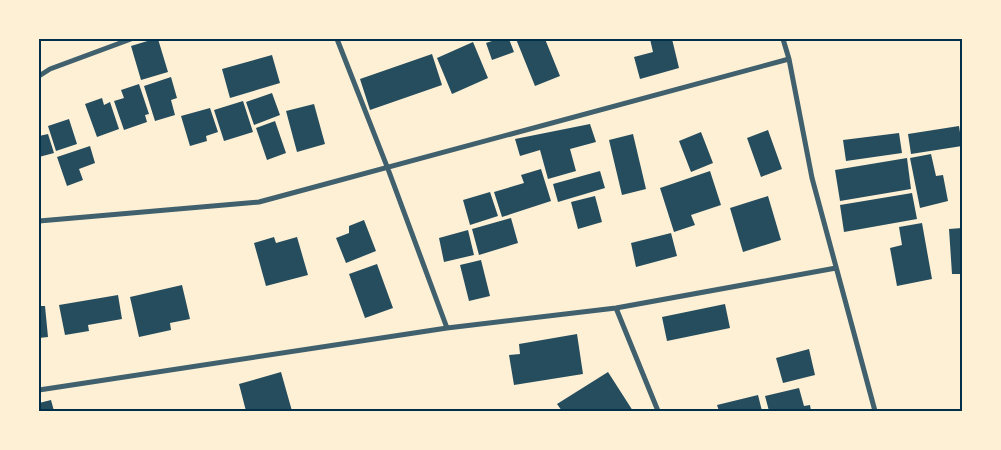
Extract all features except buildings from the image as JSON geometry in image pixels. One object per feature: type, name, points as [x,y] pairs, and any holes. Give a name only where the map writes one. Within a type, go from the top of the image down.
[{"type":"street","points":[[39,76],[50,69],[131,39]]},
{"type":"street","points":[[337,39],[388,169],[446,328]]},
{"type":"street","points":[[783,39],[789,59],[812,178],[875,411]]},
{"type":"street","points":[[39,221],[259,202],[388,169],[427,156],[789,59]]},
{"type":"street","points":[[39,390],[446,328],[616,308],[836,268]]},
{"type":"street","points":[[616,308],[658,411]]}]
